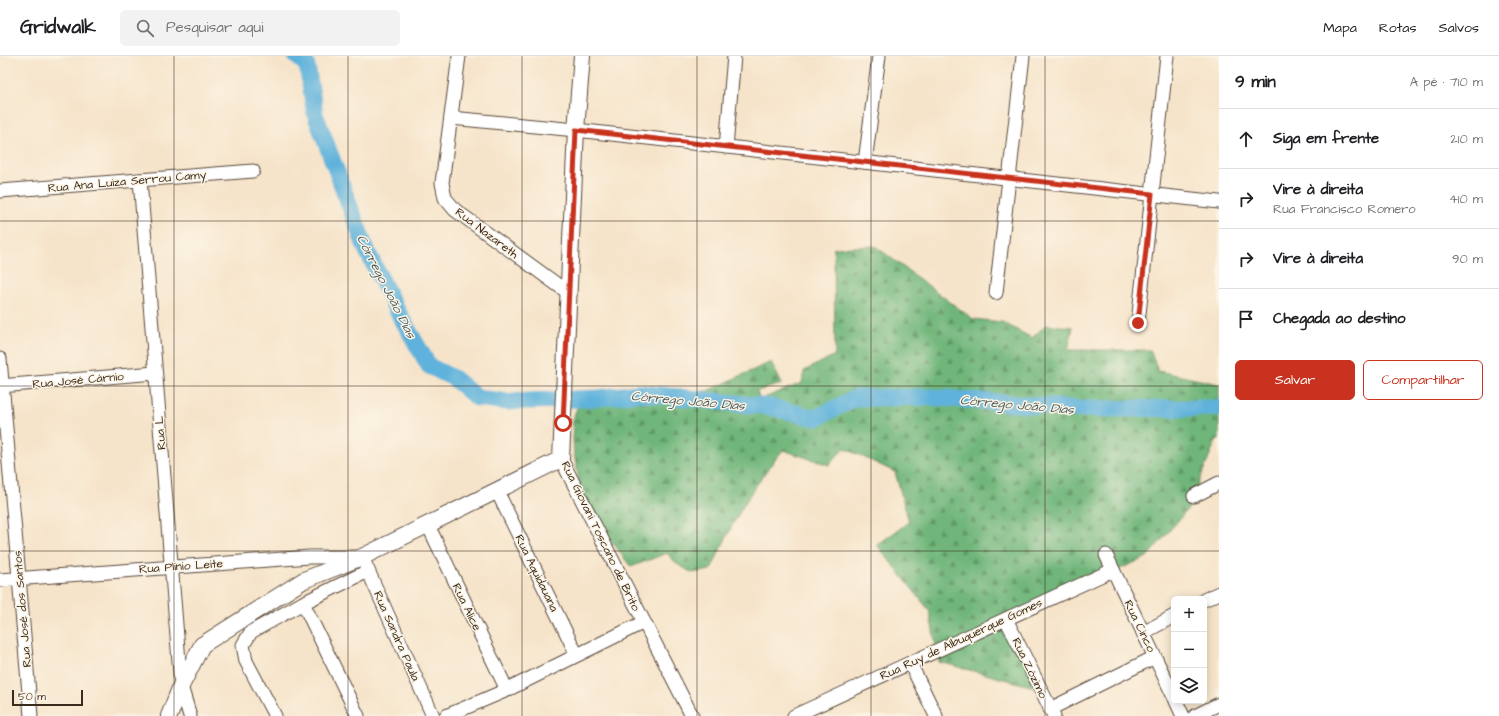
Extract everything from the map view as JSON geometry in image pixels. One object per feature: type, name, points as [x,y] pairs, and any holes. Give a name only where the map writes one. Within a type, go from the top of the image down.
[{"type":"main road","name":"Rua Giovani Toscano de Brito","points":[[561,459],[570,294],[576,130],[582,56]]},
{"type":"main road","points":[[169,716],[181,686],[202,645],[304,580],[362,557],[561,459]]},
{"type":"street","name":"Rua Nazareth","points":[[459,56],[442,183],[445,198],[455,210],[570,294]]},
{"type":"street","points":[[726,146],[734,56]]},
{"type":"street","points":[[865,162],[879,56]]},
{"type":"street","points":[[996,293],[1023,56]]},
{"type":"street","points":[[1138,323],[1167,56]]},
{"type":"street","points":[[450,118],[726,146],[1219,202]]},
{"type":"street","name":"Rua Ana Luiza Serrou Camy","points":[[0,191],[253,171]]},
{"type":"street","name":"Rua L","points":[[140,180],[181,686],[190,716]]},
{"type":"street","name":"Rua José dos Santos","points":[[0,359],[1,386],[31,716]]},
{"type":"street","name":"Rua José Cárnio","points":[[1,386],[155,374]]},
{"type":"street","name":"Rua Giovani Toscano de Brito","points":[[561,459],[692,716]]},
{"type":"street","points":[[1194,496],[1219,483]]},
{"type":"street","name":"Rua Aquidauana","points":[[496,491],[578,655]]},
{"type":"street","name":"Rua Alice","points":[[428,524],[507,690]]},
{"type":"street","name":"Rua Cinco","points":[[1106,555],[1171,691]]},
{"type":"street","name":"Rua Plínio Leite","points":[[0,580],[171,566],[310,557],[362,557]]},
{"type":"street","name":"Rua Sandra Paula","points":[[362,557],[432,716]]},
{"type":"street","name":"Rua Ruy de Albuquerque Gomes","points":[[794,716],[812,712],[910,663],[1113,570]]},
{"type":"street","points":[[275,716],[246,661],[243,645],[250,632],[303,603],[368,571]]},
{"type":"street","points":[[1207,598],[1219,592]]},
{"type":"street","points":[[303,603],[358,716]]},
{"type":"street","points":[[1143,633],[1171,618]]},
{"type":"street","name":"Rua Zózimo","points":[[1006,619],[1052,713]]},
{"type":"street","points":[[446,716],[507,690],[644,622]]},
{"type":"street","points":[[1052,713],[1155,657]]},
{"type":"street","points":[[910,663],[936,716]]},
{"type":"street","points":[[1177,704],[1183,716]]},
{"type":"street","points":[[1195,716],[1219,704]]},
{"type":"green space","points":[[875,246],[973,319],[1002,322],[1032,338],[1046,325],[1073,327],[1068,350],[1150,350],[1158,371],[1219,384],[1219,439],[1216,440],[1188,509],[1147,557],[1006,619],[1038,688],[939,662],[929,610],[877,545],[909,522],[895,472],[844,448],[829,465],[783,450],[761,478],[742,507],[711,570],[692,573],[676,563],[667,553],[631,567],[583,503],[574,454],[572,421],[581,397],[596,392],[625,389],[675,393],[707,391],[771,362],[782,384],[757,391],[759,400],[802,383],[804,371],[835,355],[834,248]]},
{"type":"waterway","name":"Córrego João Dias","points":[[296,56],[307,65],[315,114],[366,249],[394,305],[429,366],[453,378],[477,398],[508,402],[599,398],[640,393],[770,407],[816,418],[855,398],[931,397],[1078,409],[1219,408]]},
{"type":"route","points":[[563,423],[570,294],[576,130],[1152,194],[1138,323]]}]
